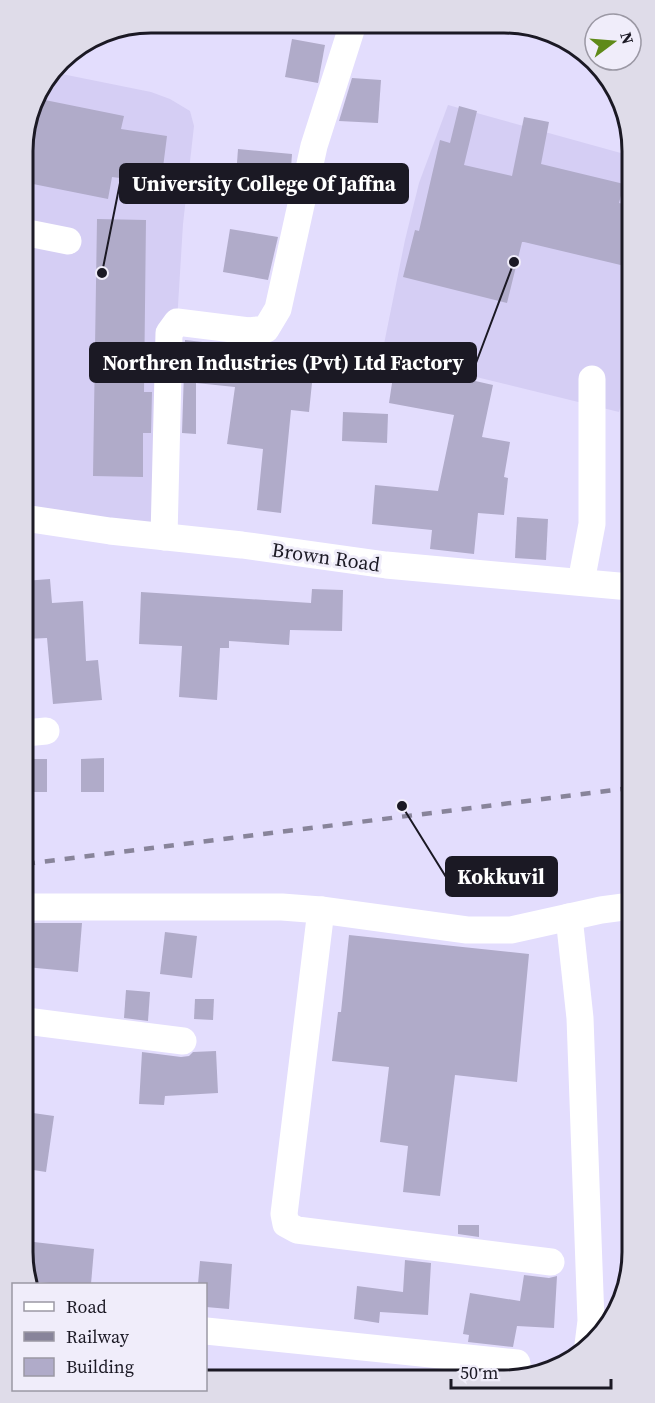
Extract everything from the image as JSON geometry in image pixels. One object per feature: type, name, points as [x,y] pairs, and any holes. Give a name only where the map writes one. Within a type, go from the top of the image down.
[{"type":"street","points":[[164,537],[169,333],[177,322],[249,331],[266,329],[278,309],[314,146],[350,33]]},
{"type":"street","points":[[33,234],[68,241]]},
{"type":"street","points":[[581,582],[592,524],[592,379]]},
{"type":"street","name":"Brown Road","points":[[33,519],[386,565],[622,586]]},
{"type":"street","points":[[33,907],[282,907],[321,910],[466,930],[511,930],[622,908]]},
{"type":"street","points":[[321,910],[284,1214],[286,1224],[297,1230],[551,1262]]},
{"type":"street","points":[[569,917],[580,1018],[591,1321],[589,1334]]},
{"type":"street","points":[[33,1022],[183,1041]]},
{"type":"street","points":[[207,1331],[517,1364]]},
{"type":"shaded area","points":[[62,74],[151,92],[170,99],[190,111],[194,126],[183,224],[160,542],[33,521],[33,143],[42,106]]},
{"type":"shaded area","points":[[448,105],[622,153],[622,402],[619,412],[382,354],[419,183]]},
{"type":"building","points":[[292,39],[325,45],[318,83],[285,77]]},
{"type":"building","points":[[352,78],[381,80],[378,123],[339,121]]},
{"type":"building","points":[[45,100],[124,116],[121,129],[167,136],[161,183],[112,177],[108,199],[33,184],[34,135]]},
{"type":"building","points":[[459,106],[477,111],[464,165],[512,176],[524,117],[549,122],[541,164],[622,184],[619,203],[622,204],[622,265],[522,242],[507,303],[403,277],[415,230],[419,231],[440,140],[450,143]]},
{"type":"building","points":[[238,149],[292,154],[290,182],[236,177]]},
{"type":"building","points":[[97,219],[146,220],[144,392],[152,392],[151,433],[143,433],[143,477],[93,476]]},
{"type":"building","points":[[230,229],[278,237],[268,280],[223,272]]},
{"type":"building","points":[[185,340],[247,347],[270,346],[268,368],[313,373],[309,412],[291,410],[281,513],[257,510],[263,449],[227,444],[235,387],[196,383],[196,434],[182,433]]},
{"type":"building","points":[[394,370],[461,382],[462,378],[493,385],[482,437],[510,442],[504,477],[508,478],[504,515],[478,513],[474,554],[430,549],[432,530],[372,524],[375,485],[438,491],[454,415],[389,403]]},
{"type":"building","points":[[343,412],[388,414],[387,443],[342,441]]},
{"type":"building","points":[[517,517],[548,519],[546,560],[515,558]]},
{"type":"building","points":[[50,579],[52,603],[83,601],[86,661],[98,660],[102,700],[53,704],[47,638],[33,639],[33,580]]},
{"type":"building","points":[[312,589],[343,590],[342,631],[290,630],[289,645],[229,641],[229,648],[220,648],[217,700],[179,697],[182,646],[139,644],[141,592],[311,603]]},
{"type":"building","points":[[104,758],[104,792],[81,792],[81,759]]},
{"type":"building","points":[[33,759],[47,759],[47,792],[33,792]]},
{"type":"building","points":[[33,923],[82,923],[78,972],[33,968]]},
{"type":"building","points":[[165,932],[197,936],[192,978],[160,974]]},
{"type":"building","points":[[349,935],[529,954],[517,1082],[455,1075],[440,1196],[403,1192],[408,1146],[380,1142],[389,1067],[332,1061],[338,1012],[341,1012]]},
{"type":"building","points":[[126,990],[150,992],[148,1021],[124,1018]]},
{"type":"building","points":[[195,999],[214,999],[213,1020],[194,1019]]},
{"type":"building","points":[[216,1051],[218,1093],[165,1096],[164,1105],[139,1104],[142,1052],[181,1057],[189,1056],[193,1052]]},
{"type":"building","points":[[33,1113],[54,1116],[46,1172],[33,1170]]},
{"type":"building","points":[[458,1225],[479,1225],[479,1237],[458,1234]]},
{"type":"building","points":[[34,1242],[94,1249],[91,1283],[37,1282]]},
{"type":"building","points":[[405,1260],[431,1263],[428,1315],[380,1312],[379,1323],[354,1319],[357,1286],[403,1292]]},
{"type":"building","points":[[200,1261],[232,1264],[229,1309],[207,1307],[207,1283],[198,1283]]},
{"type":"building","points":[[524,1275],[549,1278],[557,1276],[554,1328],[517,1326],[513,1347],[468,1342],[469,1335],[463,1334],[470,1293],[520,1301]]},
{"type":"railway","points":[[33,863],[622,789]]},
{"type":"place","name":"Northren Industries (Pvt) Ltd Factory","points":[[514,262]]},
{"type":"place","name":"University College Of Jaffna","points":[[102,273]]},
{"type":"place","name":"Kokkuvil","points":[[402,806]]}]
